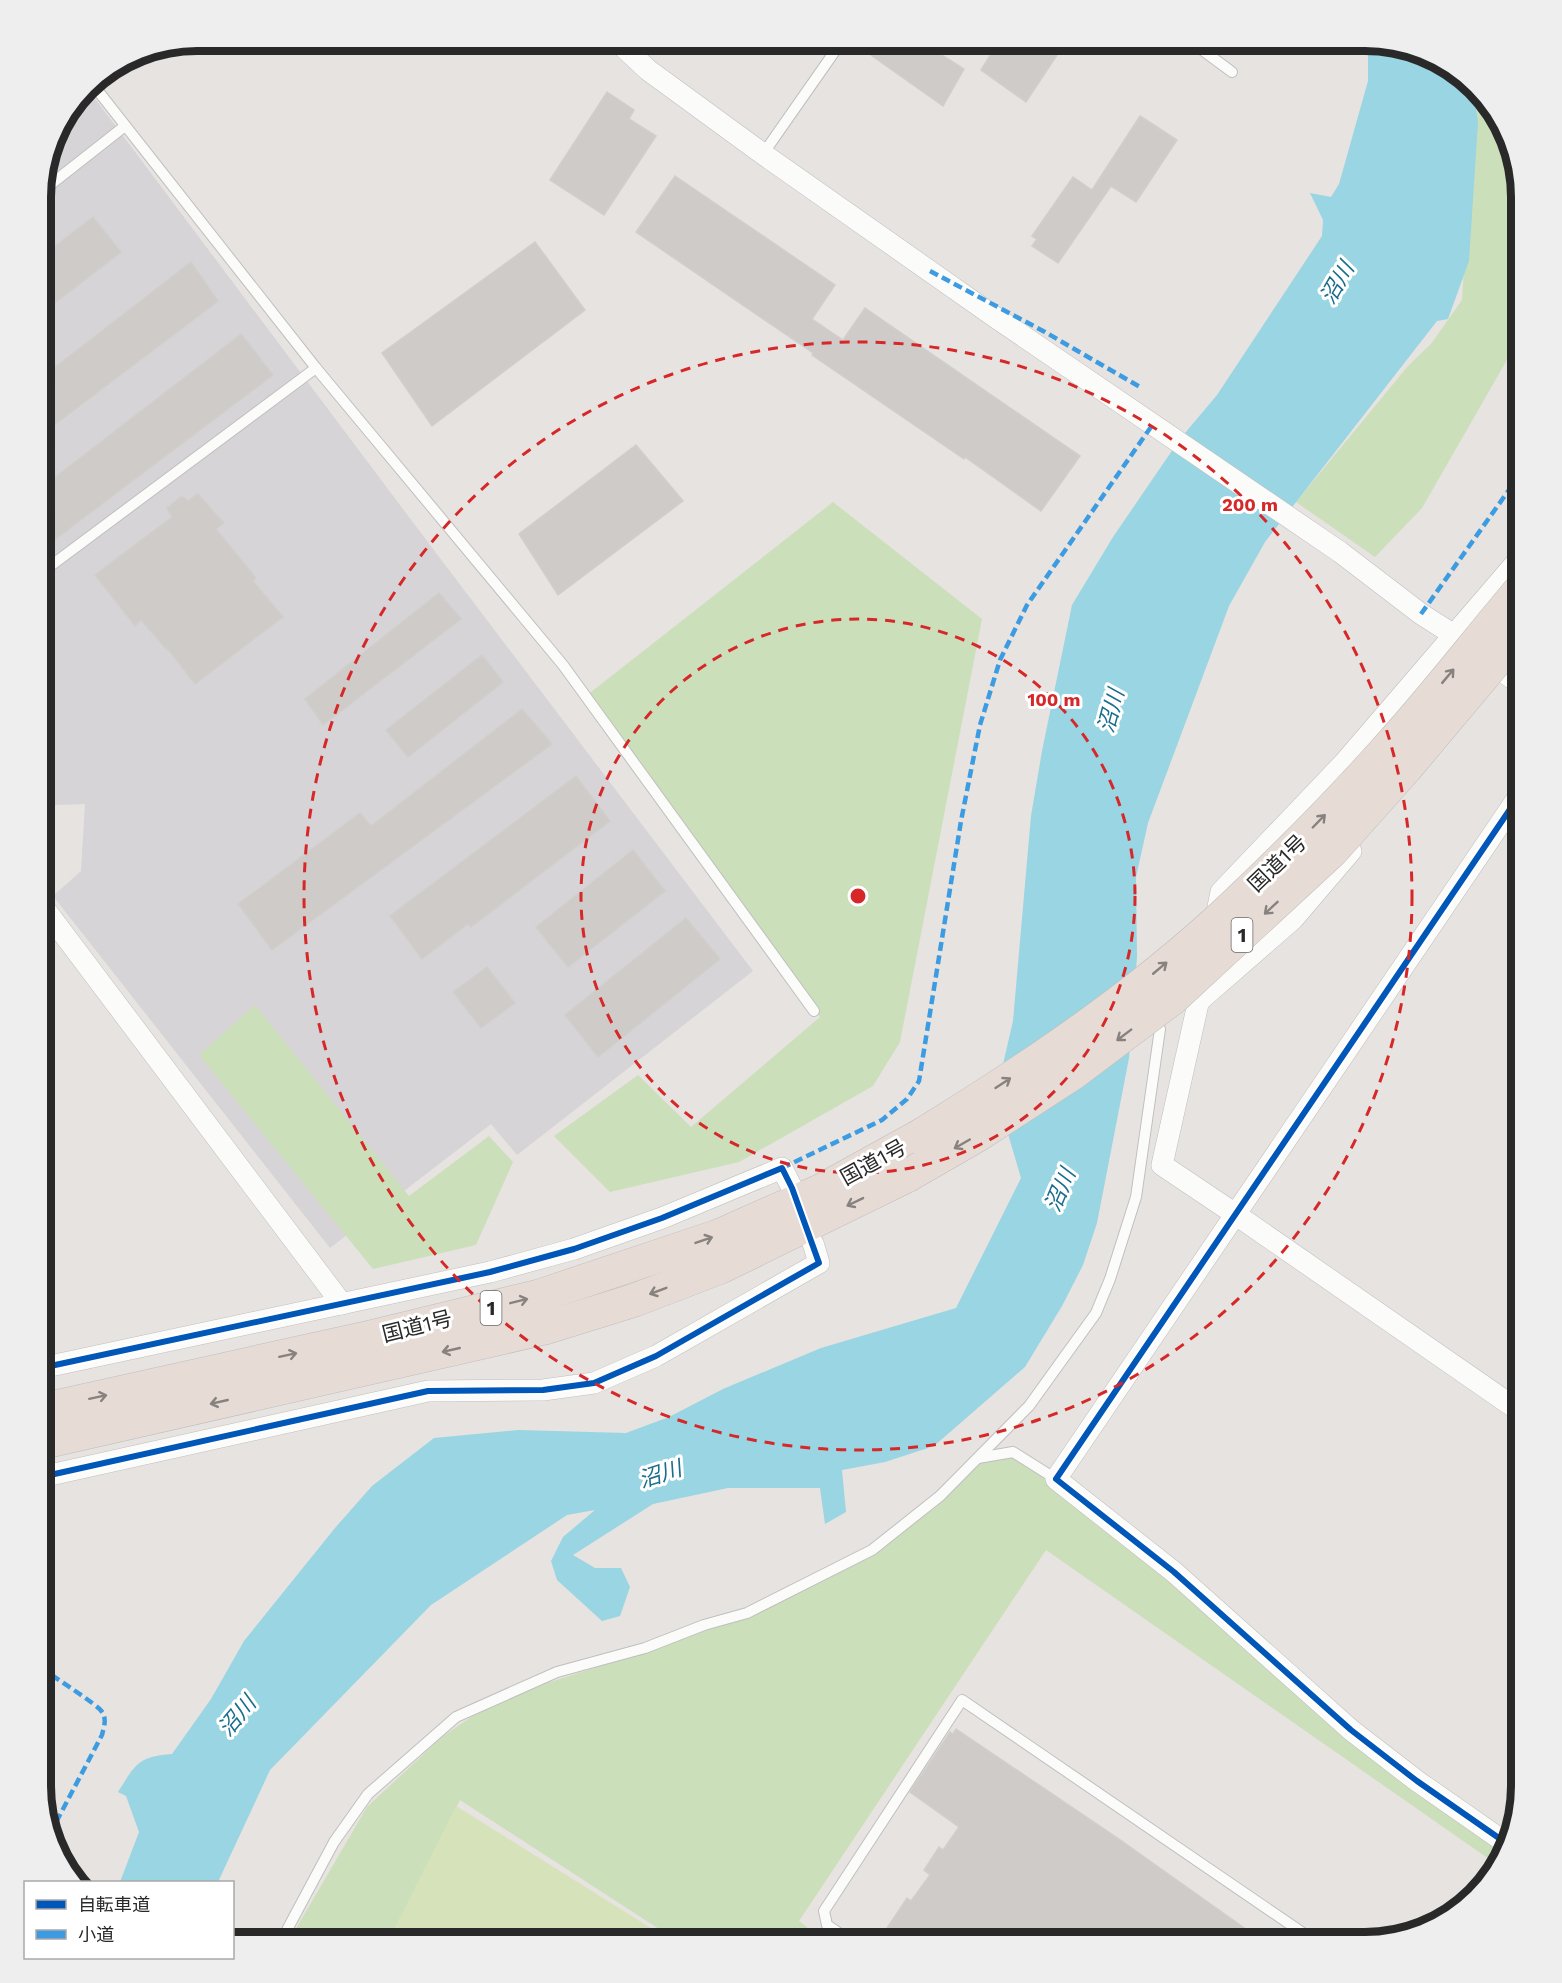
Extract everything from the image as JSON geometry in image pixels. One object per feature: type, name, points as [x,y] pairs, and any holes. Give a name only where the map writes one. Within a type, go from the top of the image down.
[{"type":"highway","name":"国道1号","points":[[51,1408],[370,1337],[539,1296],[718,1236],[822,1190],[918,1137],[1058,1048],[1156,973],[1227,912],[1311,830],[1385,751],[1511,601]]},
{"type":"highway","name":"国道1号","points":[[51,1441],[545,1328],[635,1300],[721,1267],[907,1176],[978,1135],[1072,1074],[1173,998],[1332,851],[1406,768],[1511,643]]},
{"type":"street","points":[[628,51],[648,70],[763,154],[995,317],[1340,552],[1421,614],[1454,635],[1511,678]]},
{"type":"street","points":[[1511,569],[1344,764],[1221,892],[1200,999],[1162,1166],[1511,1405]]},
{"type":"street","points":[[1200,999],[1293,919],[1511,663]]},
{"type":"street","points":[[1501,1839],[1417,1781],[1351,1730],[1174,1572],[1056,1479],[1511,807]]},
{"type":"street","points":[[51,917],[342,1304]]},
{"type":"street","points":[[51,1366],[490,1272],[574,1249],[662,1218],[782,1168],[792,1188]]},
{"type":"street","points":[[51,1475],[428,1391],[543,1390],[594,1383],[656,1356],[819,1263],[813,1243]]},
{"type":"lane","points":[[763,154],[835,51]]},
{"type":"lane","points":[[1204,51],[1232,72]]},
{"type":"lane","points":[[98,91],[316,368],[563,665],[814,1011]]},
{"type":"lane","points":[[52,184],[125,126]]},
{"type":"lane","points":[[51,566],[316,368]]},
{"type":"lane","points":[[287,1932],[334,1842],[368,1794],[456,1717],[557,1672],[645,1648],[704,1625],[747,1613],[872,1550],[940,1496],[1029,1406],[1096,1313],[1110,1278],[1136,1197],[1160,1029]]},
{"type":"lane","points":[[978,1458],[1013,1452],[1056,1479]]},
{"type":"lane","points":[[837,1932],[827,1925],[824,1911],[962,1700],[1301,1932]]},
{"type":"shaded area","points":[[93,95],[753,971],[517,1155],[491,1124],[330,1248],[53,896],[81,871],[85,804],[56,805],[51,809],[51,187],[62,141],[76,116]]},
{"type":"green space","points":[[1472,98],[1496,132],[1510,178],[1511,350],[1422,508],[1375,557],[1296,502],[1408,366],[1431,344],[1462,300]]},
{"type":"green space","points":[[833,502],[982,619],[900,1042],[873,1086],[739,1162],[610,1192],[554,1136],[638,1075],[691,1127],[820,1017],[586,696]]},
{"type":"green space","points":[[255,1005],[409,1196],[489,1136],[513,1162],[476,1245],[373,1269],[199,1055]]},
{"type":"green space","points":[[1021,1457],[1502,1837],[1490,1860],[1046,1550],[799,1921],[813,1932],[664,1932],[460,1800],[393,1932],[294,1932],[367,1807],[442,1737],[497,1699],[597,1667],[779,1603],[878,1545],[935,1508],[978,1458]]},
{"type":"green space","points":[[456,1806],[657,1932],[393,1932]]},
{"type":"water","name":"沼川","points":[[1368,51],[1384,52],[1421,62],[1438,71],[1454,81],[1475,101],[1478,122],[1469,261],[1448,319],[1437,321],[1265,542],[1229,606],[1148,823],[1136,877],[1137,957],[1129,1058],[1097,1223],[1083,1265],[1062,1306],[1025,1367],[934,1446],[885,1462],[842,1470],[846,1512],[825,1524],[820,1488],[728,1488],[653,1504],[573,1555],[595,1568],[621,1568],[630,1587],[620,1616],[602,1621],[557,1580],[551,1561],[563,1537],[595,1510],[567,1515],[431,1605],[270,1770],[218,1881],[120,1881],[139,1832],[126,1796],[118,1792],[129,1775],[144,1760],[172,1754],[211,1699],[244,1641],[335,1528],[372,1486],[434,1438],[518,1430],[626,1433],[669,1417],[723,1389],[821,1348],[956,1308],[1021,1178],[1003,1117],[992,1112],[1013,1021],[1031,816],[1072,605],[1113,537],[1180,439],[1217,395],[1322,236],[1323,220],[1310,193],[1331,197],[1339,184],[1368,81]]},
{"type":"building","points":[[874,51],[942,51],[940,54],[964,69],[943,106],[871,55]]},
{"type":"building","points":[[993,51],[1059,52],[1026,102],[981,70]]},
{"type":"building","points":[[607,92],[634,110],[629,119],[656,136],[604,215],[550,180]]},
{"type":"building","points":[[1140,116],[1177,140],[1136,202],[1111,186],[1058,263],[1032,246],[1037,239],[1032,236],[1073,177],[1092,190]]},
{"type":"building","points":[[675,176],[835,285],[812,319],[843,340],[865,308],[1080,456],[1041,511],[636,232]]},
{"type":"building","points":[[93,217],[121,252],[51,306],[51,249]]},
{"type":"building","points":[[535,242],[585,310],[432,426],[382,353]]},
{"type":"building","points":[[191,262],[218,301],[51,427],[51,370]]},
{"type":"building","points":[[241,334],[273,375],[51,542],[51,480]]},
{"type":"building","points":[[636,445],[683,501],[558,595],[519,534]]},
{"type":"building","points":[[198,494],[224,523],[216,529],[256,578],[253,581],[283,617],[195,684],[167,648],[141,620],[135,626],[95,575],[172,517],[167,508],[182,496],[188,501]]},
{"type":"building","points":[[439,593],[461,619],[323,725],[305,699]]},
{"type":"building","points":[[482,655],[503,682],[408,757],[386,730]]},
{"type":"building","points":[[522,709],[552,744],[272,950],[238,904],[360,813],[371,826]]},
{"type":"building","points":[[576,776],[610,821],[471,927],[468,924],[422,959],[390,916]]},
{"type":"building","points":[[633,850],[665,891],[568,967],[536,927]]},
{"type":"building","points":[[686,918],[720,959],[598,1057],[565,1015]]},
{"type":"building","points":[[487,967],[515,1003],[481,1028],[453,992]]},
{"type":"building","points":[[956,1729],[1119,1839],[1250,1932],[888,1932],[890,1929],[887,1928],[907,1898],[911,1901],[930,1875],[924,1870],[939,1847],[943,1850],[959,1827],[910,1792],[950,1732],[953,1734]]},
{"type":"marked path","points":[[930,271],[1045,332],[1140,387]]},
{"type":"marked path","points":[[782,1168],[882,1120],[907,1099],[919,1081],[961,821],[980,725],[1000,660],[1027,605],[1153,424]]},
{"type":"marked path","points":[[1421,614],[1511,487]]},
{"type":"marked path","points":[[51,1674],[99,1708],[105,1720],[102,1735],[56,1823]]},
{"type":"cycle path","points":[[1501,1839],[1417,1781],[1351,1730],[1174,1572],[1056,1479],[1511,808]]},
{"type":"cycle path","points":[[51,1366],[490,1272],[574,1249],[662,1218],[782,1168],[792,1188],[819,1263],[656,1356],[594,1383],[543,1390],[428,1391],[51,1475]]}]
